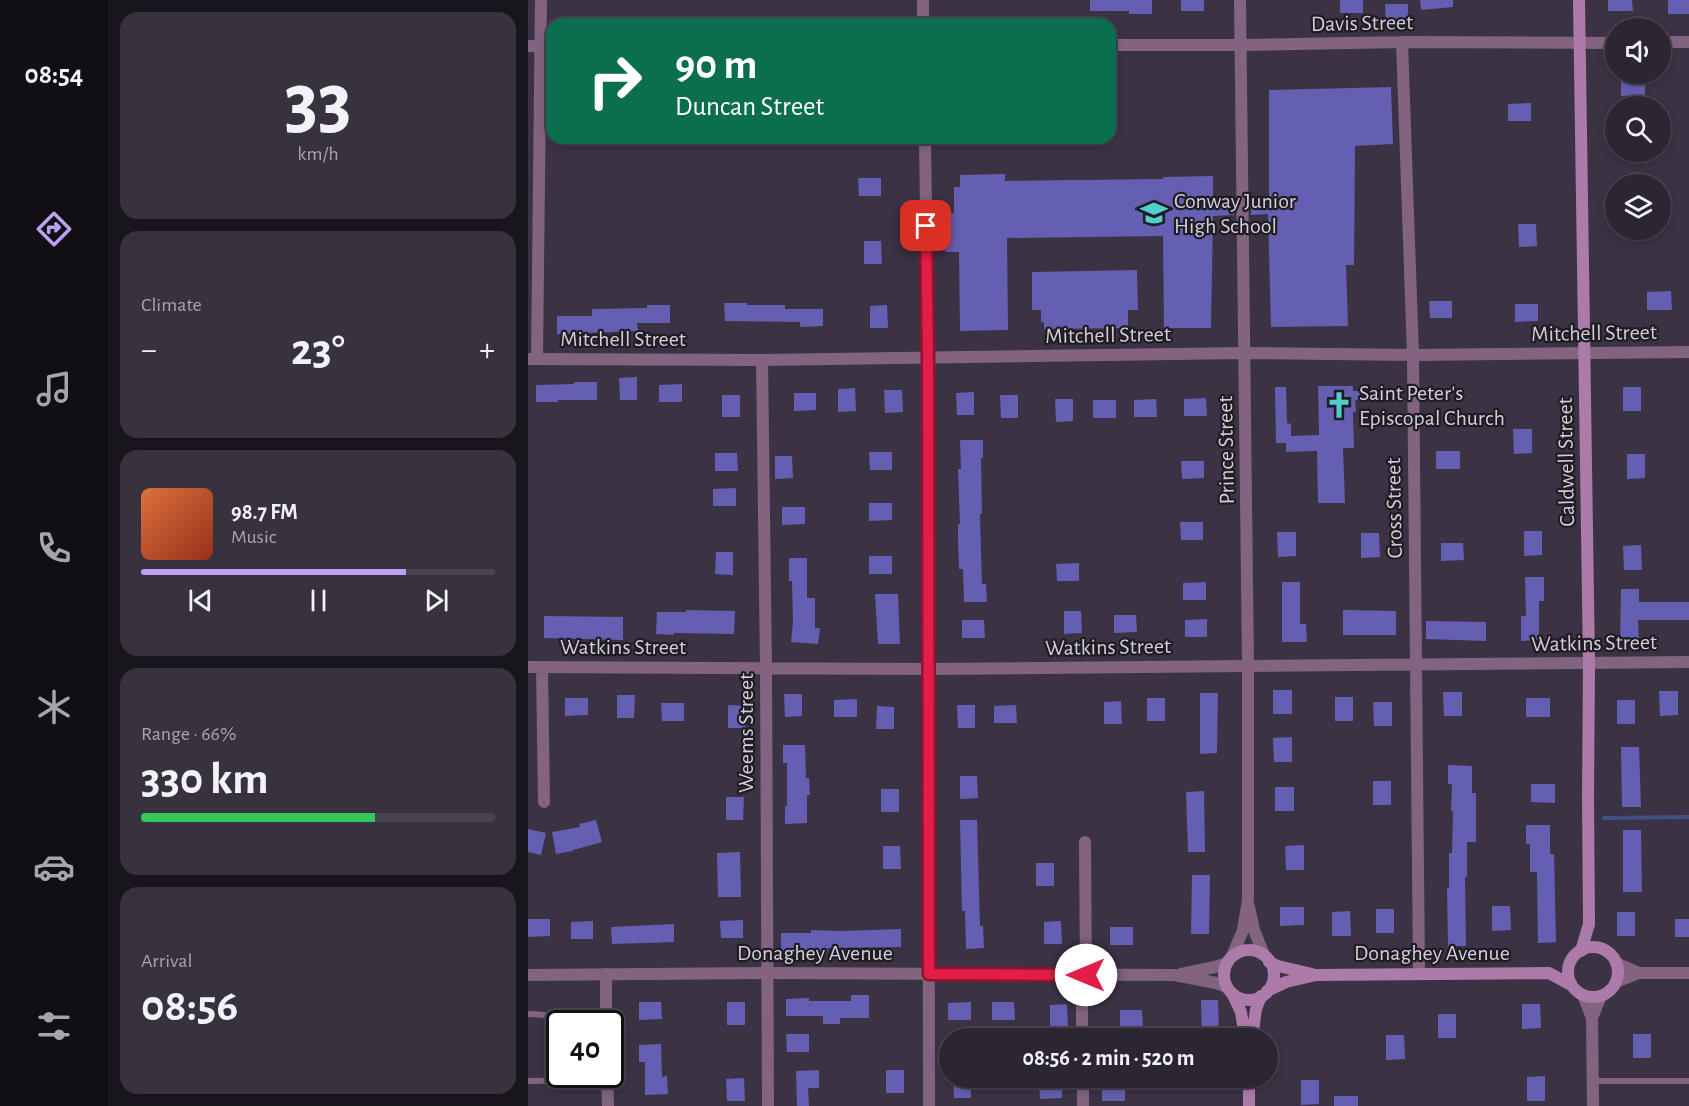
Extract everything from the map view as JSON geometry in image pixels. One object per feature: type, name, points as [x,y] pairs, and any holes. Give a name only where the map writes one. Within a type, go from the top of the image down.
[{"type":"main road","name":"Caldwell Street","points":[[1576,956],[1589,924],[1589,663],[1579,0]]},
{"type":"main road","name":"Caldwell Street","points":[[1589,924],[1601,949]]},
{"type":"main road","points":[[1549,973],[1576,956],[1592,948],[1601,949],[1608,953],[1616,963],[1618,974],[1612,989],[1601,996],[1590,997],[1576,991],[1571,985],[1569,968],[1576,956]]},
{"type":"main road","points":[[1243,1028],[1240,1012],[1224,979],[1224,971],[1230,959],[1248,950],[1256,951],[1267,958],[1273,969],[1271,984],[1256,1009],[1253,1028]]},
{"type":"main road","name":"Donaghey Avenue","points":[[1267,958],[1278,966],[1316,975]]},
{"type":"main road","name":"Donaghey Avenue","points":[[1264,994],[1286,982],[1316,975],[1549,973],[1571,985]]},
{"type":"main road","points":[[1229,990],[1246,1000],[1264,994]]},
{"type":"main road","points":[[1249,1088],[1249,1106]]},
{"type":"street","points":[[541,0],[546,38]]},
{"type":"street","points":[[923,0],[923,18]]},
{"type":"street","name":"Prince Street","points":[[1230,959],[1240,940],[1248,900],[1248,665],[1240,0]]},
{"type":"street","name":"Davis Street","points":[[1116,45],[1402,42],[1605,43]]},
{"type":"street","name":"Cross Street","points":[[1402,42],[1413,355],[1419,973]]},
{"type":"street","points":[[1671,42],[1689,42]]},
{"type":"street","points":[[528,46],[546,46]]},
{"type":"street","points":[[533,359],[546,68]]},
{"type":"street","points":[[925,144],[928,357],[929,1106]]},
{"type":"street","name":"Mitchell Street","points":[[533,359],[762,360],[1244,353],[1413,355],[1689,352]]},
{"type":"street","name":"Weems Street","points":[[762,360],[768,1106]]},
{"type":"street","name":"Watkins Street","points":[[528,667],[929,669],[1689,662]]},
{"type":"street","points":[[542,667],[544,802]]},
{"type":"street","points":[[1082,1028],[1085,842]]},
{"type":"street","name":"Prince Street","points":[[1248,900],[1254,930],[1267,958]]},
{"type":"street","name":"Donaghey Avenue","points":[[528,975],[766,973],[1174,975],[1203,970],[1230,959]]},
{"type":"street","points":[[1616,963],[1639,973]]},
{"type":"street","points":[[1616,982],[1639,973],[1689,973]]},
{"type":"street","points":[[606,974],[606,1010]]},
{"type":"street","name":"Donaghey Avenue","points":[[1174,975],[1210,982],[1229,990]]},
{"type":"street","points":[[1583,995],[1592,1018],[1593,1106]]},
{"type":"street","points":[[1592,1018],[1601,996]]},
{"type":"street","points":[[607,1088],[607,1105]]},
{"type":"street","points":[[1083,1088],[1083,1106]]},
{"type":"lane","points":[[528,1014],[546,1015]]},
{"type":"lane","points":[[528,1081],[546,1080]]},
{"type":"lane","points":[[1593,1081],[1689,1081]]},
{"type":"building","points":[[1090,0],[1152,0],[1152,14],[1129,14],[1129,11],[1090,11]]},
{"type":"building","points":[[1181,0],[1204,0],[1204,11],[1181,11]]},
{"type":"building","points":[[1340,0],[1363,0],[1363,13],[1340,13]]},
{"type":"building","points":[[1420,0],[1453,0],[1453,7],[1421,10]]},
{"type":"building","points":[[1608,0],[1632,0],[1633,11],[1608,11]]},
{"type":"building","points":[[1668,0],[1689,0],[1689,14],[1668,14]]},
{"type":"building","points":[[1385,4],[1408,4],[1408,22],[1386,22]]},
{"type":"building","points":[[1621,84],[1645,84],[1645,95],[1621,96]]},
{"type":"building","points":[[1391,87],[1393,144],[1355,146],[1354,265],[1346,265],[1348,326],[1271,327],[1268,214],[1251,215],[1251,202],[1269,202],[1269,90]]},
{"type":"building","points":[[1531,103],[1531,121],[1508,121],[1508,104]]},
{"type":"building","points":[[1005,174],[1005,181],[1213,176],[1213,202],[1234,202],[1234,215],[1213,216],[1211,328],[1164,328],[1163,236],[1007,238],[1008,330],[960,331],[959,252],[945,252],[944,214],[954,213],[954,187],[960,187],[960,175]]},
{"type":"building","points":[[858,178],[881,178],[881,196],[859,196]]},
{"type":"building","points":[[1518,224],[1536,224],[1537,246],[1519,247]]},
{"type":"building","points":[[864,241],[881,241],[882,264],[864,264]]},
{"type":"building","points":[[1137,270],[1138,310],[1128,310],[1128,328],[1044,329],[1044,322],[1041,322],[1041,310],[1032,310],[1032,272]]},
{"type":"building","points":[[1671,291],[1672,310],[1647,310],[1647,292]]},
{"type":"building","points":[[1429,301],[1452,301],[1452,318],[1430,318]]},
{"type":"building","points":[[724,303],[785,305],[785,309],[823,309],[823,326],[800,327],[800,322],[725,321]]},
{"type":"building","points":[[1515,304],[1538,304],[1538,321],[1515,322]]},
{"type":"building","points":[[647,305],[670,305],[670,323],[637,323],[638,331],[557,334],[557,316],[592,316],[592,309],[647,308]]},
{"type":"building","points":[[887,305],[888,328],[870,328],[870,306]]},
{"type":"building","points":[[637,377],[637,400],[620,400],[619,378]]},
{"type":"building","points":[[574,382],[597,382],[597,400],[536,402],[536,385],[574,384]]},
{"type":"building","points":[[682,384],[682,402],[659,402],[659,385]]},
{"type":"building","points":[[1318,386],[1353,386],[1353,391],[1360,391],[1360,400],[1355,400],[1356,412],[1353,412],[1354,448],[1343,448],[1345,503],[1318,503],[1317,451],[1286,452],[1286,443],[1276,443],[1275,387],[1286,387],[1287,423],[1291,424],[1291,436],[1319,435]]},
{"type":"building","points":[[1623,387],[1641,387],[1641,411],[1623,411]]},
{"type":"building","points":[[855,388],[856,411],[838,412],[838,389]]},
{"type":"building","points":[[884,390],[902,390],[903,412],[885,413]]},
{"type":"building","points":[[974,392],[974,415],[957,415],[956,393]]},
{"type":"building","points":[[794,393],[816,393],[816,410],[794,411]]},
{"type":"building","points":[[722,395],[740,395],[740,417],[722,417]]},
{"type":"building","points":[[1000,395],[1018,395],[1018,418],[1001,418]]},
{"type":"building","points":[[1206,398],[1207,416],[1184,416],[1184,399]]},
{"type":"building","points":[[1055,399],[1073,399],[1073,421],[1056,422]]},
{"type":"building","points":[[1156,399],[1157,417],[1134,417],[1134,400]]},
{"type":"building","points":[[1093,400],[1116,400],[1116,418],[1093,418]]},
{"type":"building","points":[[1513,429],[1532,429],[1532,453],[1514,454]]},
{"type":"building","points":[[960,440],[983,440],[982,514],[980,514],[982,584],[986,584],[987,602],[964,602],[963,569],[959,569],[958,542]]},
{"type":"building","points":[[1436,451],[1460,451],[1460,469],[1436,469]]},
{"type":"building","points":[[869,452],[892,452],[892,470],[870,470]]},
{"type":"building","points":[[715,453],[737,453],[738,471],[715,471]]},
{"type":"building","points":[[1627,454],[1645,454],[1645,478],[1627,479]]},
{"type":"building","points":[[775,456],[792,456],[793,478],[775,479]]},
{"type":"building","points":[[1181,461],[1204,461],[1204,478],[1182,479]]},
{"type":"building","points":[[736,488],[736,506],[713,506],[713,489]]},
{"type":"building","points":[[869,503],[892,503],[892,520],[869,521]]},
{"type":"building","points":[[782,507],[805,507],[805,524],[782,525]]},
{"type":"building","points":[[1180,522],[1203,522],[1203,540],[1181,540]]},
{"type":"building","points":[[1524,531],[1542,531],[1542,555],[1524,556]]},
{"type":"building","points":[[1277,532],[1296,532],[1296,556],[1278,557]]},
{"type":"building","points":[[1361,533],[1379,533],[1380,557],[1361,558]]},
{"type":"building","points":[[1441,543],[1463,543],[1464,560],[1441,561]]},
{"type":"building","points":[[1641,545],[1642,570],[1624,570],[1623,546]]},
{"type":"building","points":[[716,552],[733,552],[733,575],[715,574]]},
{"type":"building","points":[[869,556],[892,556],[892,574],[869,574]]},
{"type":"building","points":[[789,558],[807,558],[807,598],[815,598],[815,628],[820,628],[818,644],[791,642],[793,622]]},
{"type":"building","points":[[1079,563],[1079,581],[1057,581],[1056,564]]},
{"type":"building","points":[[1525,577],[1544,577],[1544,601],[1539,601],[1539,640],[1521,641],[1521,616],[1526,616]]},
{"type":"building","points":[[1206,582],[1206,600],[1183,600],[1183,583]]},
{"type":"building","points":[[1282,582],[1300,582],[1300,624],[1306,624],[1307,642],[1282,642]]},
{"type":"building","points":[[1621,589],[1639,589],[1639,602],[1689,602],[1689,620],[1638,620],[1639,643],[1620,643]]},
{"type":"building","points":[[875,594],[898,594],[900,644],[878,644]]},
{"type":"building","points":[[686,610],[735,611],[734,634],[656,634],[657,612],[686,612]]},
{"type":"building","points":[[1343,610],[1396,611],[1396,635],[1343,635]]},
{"type":"building","points":[[1064,611],[1081,611],[1082,633],[1064,634]]},
{"type":"building","points":[[1114,615],[1136,615],[1137,632],[1114,633]]},
{"type":"building","points":[[544,616],[623,617],[623,640],[544,638]]},
{"type":"building","points":[[1207,619],[1207,637],[1185,637],[1185,620]]},
{"type":"building","points":[[962,620],[984,620],[985,638],[962,638]]},
{"type":"building","points":[[1426,621],[1486,622],[1486,641],[1426,639]]},
{"type":"building","points":[[1273,690],[1292,690],[1292,714],[1273,714]]},
{"type":"building","points":[[1659,691],[1678,691],[1678,715],[1660,716]]},
{"type":"building","points":[[1443,692],[1462,692],[1462,716],[1444,716]]},
{"type":"building","points":[[1200,693],[1218,693],[1217,753],[1200,754]]},
{"type":"building","points":[[784,694],[802,694],[802,716],[785,717]]},
{"type":"building","points":[[617,695],[635,695],[634,718],[617,718]]},
{"type":"building","points":[[1335,697],[1353,697],[1353,721],[1335,721]]},
{"type":"building","points":[[565,698],[588,698],[588,715],[565,716]]},
{"type":"building","points":[[1147,698],[1165,698],[1165,721],[1147,721]]},
{"type":"building","points":[[1526,698],[1550,698],[1550,717],[1526,717]]},
{"type":"building","points":[[857,699],[857,717],[834,717],[834,700]]},
{"type":"building","points":[[1617,700],[1635,700],[1635,724],[1617,724]]},
{"type":"building","points":[[1121,701],[1122,724],[1104,724],[1104,702]]},
{"type":"building","points":[[1373,702],[1392,702],[1392,726],[1374,726]]},
{"type":"building","points":[[661,703],[684,703],[684,721],[662,721]]},
{"type":"building","points":[[728,705],[746,706],[745,728],[728,728]]},
{"type":"building","points":[[957,705],[975,705],[975,728],[958,728]]},
{"type":"building","points":[[1016,705],[1017,723],[994,723],[994,706]]},
{"type":"building","points":[[877,706],[894,707],[894,729],[876,729]]},
{"type":"building","points":[[1292,737],[1292,762],[1274,762],[1273,738]]},
{"type":"building","points":[[783,745],[805,745],[806,778],[809,778],[810,795],[807,795],[807,823],[785,824],[787,763],[783,763]]},
{"type":"building","points":[[1621,747],[1639,747],[1641,807],[1622,807]]},
{"type":"building","points":[[1448,765],[1472,766],[1472,793],[1476,793],[1476,842],[1467,842],[1466,946],[1448,946],[1447,888],[1449,888],[1449,853],[1452,853],[1453,811],[1451,811],[1452,784],[1448,784]]},
{"type":"building","points":[[960,776],[977,776],[978,798],[960,799]]},
{"type":"building","points":[[1373,781],[1391,781],[1391,805],[1373,805]]},
{"type":"building","points":[[1531,784],[1555,784],[1555,803],[1531,802]]},
{"type":"building","points":[[1275,787],[1294,787],[1294,811],[1275,811]]},
{"type":"building","points":[[881,789],[899,789],[899,812],[881,812]]},
{"type":"building","points":[[1204,791],[1205,852],[1188,852],[1186,792]]},
{"type":"building","points":[[726,797],[744,797],[743,820],[726,820]]},
{"type":"building","points":[[596,820],[602,842],[556,854],[552,832],[580,827],[579,824]]},
{"type":"building","points":[[960,820],[977,820],[980,926],[983,926],[984,948],[966,949],[965,911],[962,911]]},
{"type":"building","points":[[1526,825],[1550,825],[1550,854],[1554,854],[1556,942],[1538,943],[1537,872],[1530,872],[1530,844],[1526,844]]},
{"type":"building","points":[[528,829],[546,833],[541,855],[528,852]]},
{"type":"building","points":[[1623,830],[1641,830],[1642,892],[1623,892]]},
{"type":"building","points":[[1304,845],[1304,870],[1286,870],[1285,846]]},
{"type":"building","points":[[883,846],[900,846],[901,869],[883,869]]},
{"type":"building","points":[[740,852],[741,897],[718,897],[717,853]]},
{"type":"building","points":[[1036,863],[1054,863],[1054,886],[1036,886]]},
{"type":"building","points":[[1192,875],[1210,875],[1209,934],[1191,934]]},
{"type":"building","points":[[1492,906],[1510,906],[1511,930],[1492,931]]},
{"type":"building","points":[[1280,907],[1304,907],[1304,925],[1280,926]]},
{"type":"building","points":[[1376,909],[1394,909],[1394,933],[1376,933]]},
{"type":"building","points":[[1350,911],[1351,936],[1332,936],[1332,912]]},
{"type":"building","points":[[1617,912],[1635,912],[1635,936],[1617,936]]},
{"type":"building","points":[[528,919],[550,919],[550,936],[528,937]]},
{"type":"building","points":[[1675,919],[1689,919],[1689,937],[1675,937]]},
{"type":"building","points":[[743,920],[743,938],[721,938],[720,921]]},
{"type":"building","points":[[593,921],[593,939],[571,939],[571,922]]},
{"type":"building","points":[[1061,921],[1062,944],[1044,944],[1044,922]]},
{"type":"building","points":[[674,924],[674,942],[612,944],[611,927]]},
{"type":"building","points":[[1110,927],[1133,927],[1133,945],[1110,945]]},
{"type":"building","points":[[901,929],[901,947],[828,948],[827,953],[810,952],[810,950],[781,951],[781,933],[811,933],[811,930]]},
{"type":"building","points":[[851,995],[869,995],[869,1018],[840,1018],[840,1024],[823,1024],[823,1016],[786,1016],[786,999],[851,1001]]},
{"type":"building","points":[[1201,1000],[1218,1000],[1219,1028],[1202,1028]]},
{"type":"building","points":[[639,1002],[661,1002],[662,1019],[639,1020]]},
{"type":"building","points":[[727,1002],[745,1002],[745,1025],[727,1025]]},
{"type":"building","points":[[971,1002],[971,1020],[948,1020],[948,1003]]},
{"type":"building","points":[[992,1002],[1014,1002],[1015,1020],[992,1020]]},
{"type":"building","points":[[1067,1004],[1068,1027],[1050,1027],[1050,1005]]},
{"type":"building","points":[[1522,1004],[1540,1004],[1541,1028],[1522,1029]]},
{"type":"building","points":[[1120,1010],[1142,1010],[1143,1027],[1120,1027]]},
{"type":"building","points":[[1438,1014],[1456,1014],[1456,1038],[1438,1038]]},
{"type":"building","points":[[786,1034],[809,1034],[809,1052],[787,1052]]},
{"type":"building","points":[[1633,1034],[1651,1034],[1651,1058],[1633,1058]]},
{"type":"building","points":[[1386,1035],[1404,1035],[1405,1059],[1386,1060]]},
{"type":"building","points":[[661,1044],[662,1077],[667,1076],[668,1094],[645,1095],[645,1062],[639,1062],[639,1045]]},
{"type":"building","points":[[819,1070],[819,1088],[808,1088],[809,1106],[797,1106],[796,1071]]},
{"type":"building","points":[[886,1070],[904,1070],[904,1093],[886,1093]]},
{"type":"building","points":[[1545,1076],[1545,1101],[1527,1101],[1527,1077]]},
{"type":"building","points":[[744,1078],[745,1101],[727,1101],[726,1079]]},
{"type":"building","points":[[1301,1080],[1319,1080],[1319,1104],[1301,1105]]},
{"type":"building","points":[[954,1088],[971,1088],[971,1098],[954,1098]]},
{"type":"building","points":[[1039,1088],[1062,1088],[1062,1098],[1040,1099]]},
{"type":"building","points":[[1102,1088],[1125,1088],[1125,1101],[1102,1101]]},
{"type":"building","points":[[1334,1096],[1358,1096],[1358,1106],[1334,1106]]},
{"type":"waterway","points":[[1604,818],[1689,817]]},
{"type":"place","name":"Conway Junior High School","points":[[1154,213]]},
{"type":"place","name":"Saint Peter's Episcopal Church","points":[[1339,405]]},
{"type":"route","points":[[926,226],[929,974],[1086,975]]}]
